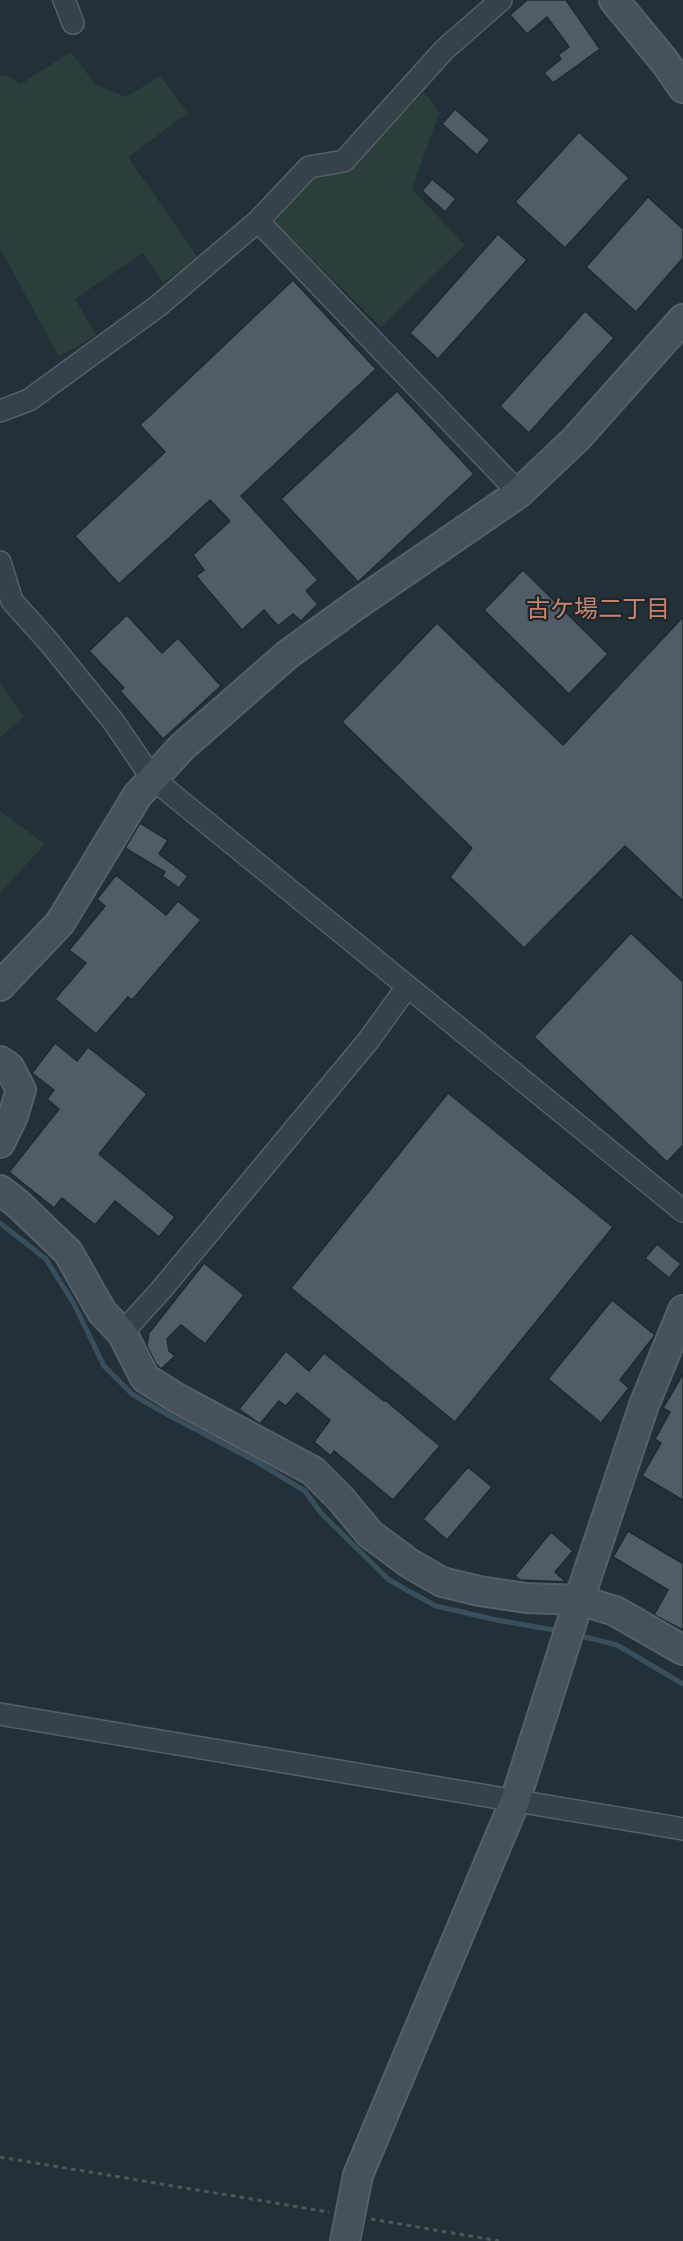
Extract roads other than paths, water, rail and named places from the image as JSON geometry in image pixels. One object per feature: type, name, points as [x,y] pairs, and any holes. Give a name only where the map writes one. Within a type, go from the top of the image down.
[{"type":"street","points":[[64,0],[73,23]]},
{"type":"street","points":[[0,411],[29,400],[158,306],[258,221],[309,166],[345,161],[444,50],[501,0]]},
{"type":"street","points":[[614,0],[683,88]]},
{"type":"street","points":[[258,221],[519,493]]},
{"type":"street","points":[[0,986],[60,923],[137,796],[182,747],[287,655],[519,493],[577,438],[683,319]]},
{"type":"street","points":[[0,562],[12,601],[113,720],[152,778],[683,1211]]},
{"type":"street","points":[[122,1333],[162,1290],[360,1050],[407,987]]},
{"type":"street","points":[[0,1061],[9,1067],[21,1090],[13,1116],[0,1143]]},
{"type":"street","points":[[0,1190],[68,1252],[102,1312],[122,1333],[146,1378],[176,1397],[313,1471],[340,1498],[370,1534],[409,1563],[442,1582],[479,1591],[526,1598],[579,1600],[615,1611],[683,1650]]},
{"type":"street","points":[[347,2228],[358,2175],[515,1801],[644,1405],[683,1310]]},
{"type":"street","points":[[0,1714],[683,1829]]},
{"type":"waterway","points":[[0,1223],[46,1259],[74,1304],[104,1366],[132,1394],[257,1462],[305,1491],[321,1513],[388,1579],[405,1589],[436,1606],[559,1631]]},
{"type":"waterway","points":[[577,1635],[617,1645],[683,1684]]},
{"type":"district","name":"古ケ場二丁目","points":[[598,611]]}]
